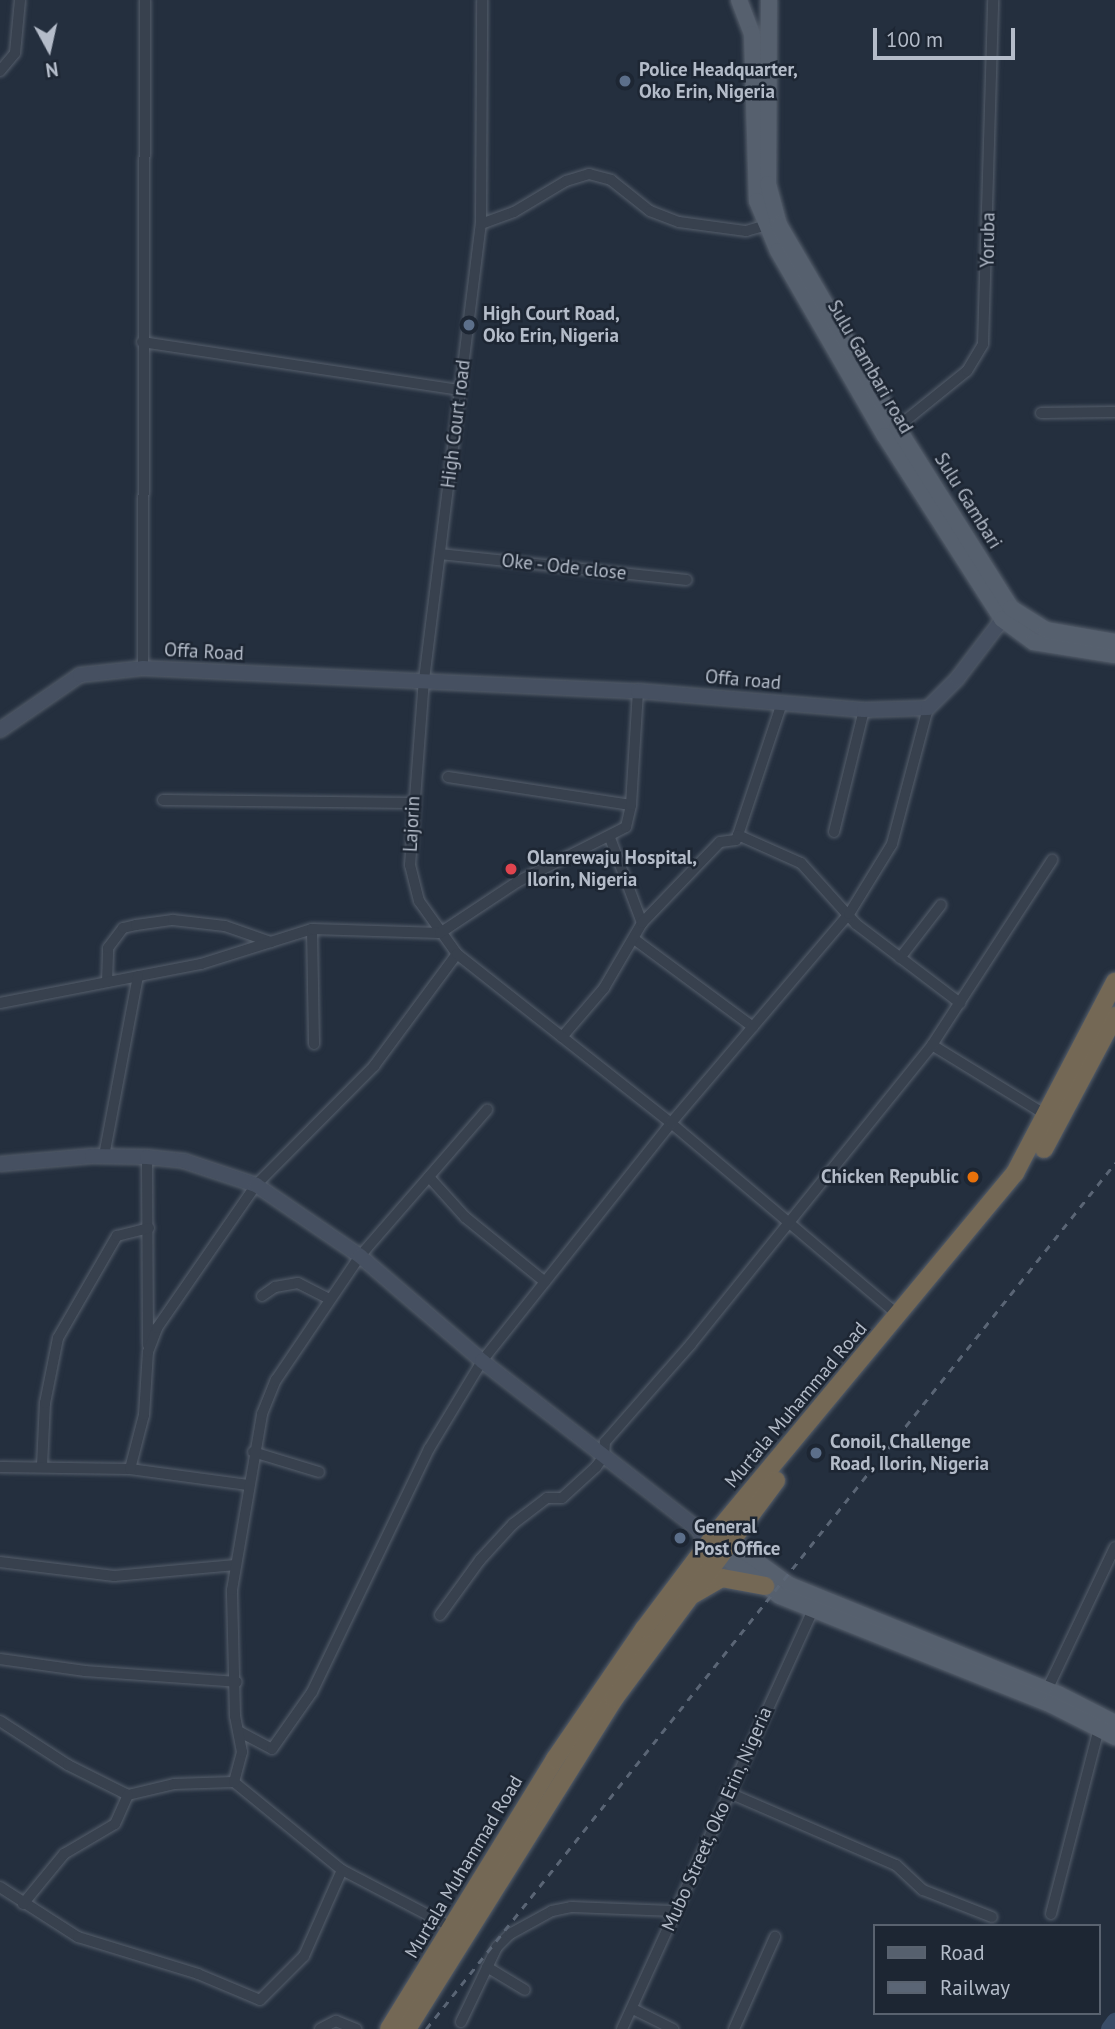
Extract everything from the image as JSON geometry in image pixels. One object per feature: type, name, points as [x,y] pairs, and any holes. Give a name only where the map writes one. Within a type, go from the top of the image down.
[{"type":"highway","points":[[1078,1074],[1115,984]]},
{"type":"highway","name":"Murtala Muhammad Road","points":[[407,2029],[572,1762],[679,1608],[714,1540],[1008,1202],[1078,1074],[1115,999]]},
{"type":"highway","name":"Murtala Muhammad Road","points":[[389,2029],[555,1759],[714,1540],[1008,1183],[1048,1116],[1115,1016]]},
{"type":"highway","points":[[679,1608],[704,1586],[722,1578],[765,1586]]},
{"type":"main road","points":[[739,0],[749,4],[767,0],[768,184],[771,224]]},
{"type":"main road","name":"Sulu Gambari road","points":[[739,0],[752,34],[755,183],[771,224],[891,431],[1007,614],[1034,642],[1115,655]]},
{"type":"main road","points":[[1007,614],[1046,630],[1115,642]]},
{"type":"main road","points":[[714,1540],[765,1586],[813,1610],[1107,1725]]},
{"type":"main road","points":[[714,1540],[789,1585],[1047,1690],[1107,1725],[1115,1737]]},
{"type":"street","points":[[0,71],[15,53],[20,0]]},
{"type":"street","points":[[143,668],[145,0]]},
{"type":"street","name":"High Court road","points":[[424,680],[481,224],[482,0]]},
{"type":"street","name":"Yoruba","points":[[891,431],[967,371],[983,344],[993,0]]},
{"type":"street","points":[[481,224],[514,212],[566,181],[589,174],[611,180],[650,211],[671,220],[720,229],[771,224]]},
{"type":"street","points":[[142,342],[460,390]]},
{"type":"street","points":[[1041,413],[1115,412]]},
{"type":"street","name":"Oke - Ode close","points":[[440,554],[687,580]]},
{"type":"street","points":[[240,1732],[272,1749],[313,1692],[429,1449],[482,1361],[671,1123],[849,914],[892,844],[928,708],[957,679],[1007,614]]},
{"type":"street","name":"Offa Road","points":[[0,730],[79,676],[143,668],[424,680]]},
{"type":"street","name":"Offa road","points":[[424,680],[638,691],[863,710],[928,708]]},
{"type":"street","name":"Lajorin","points":[[424,680],[412,803],[411,880],[440,933],[457,954],[671,1123],[899,1315]]},
{"type":"street","points":[[0,1003],[233,956],[312,929],[440,933],[517,882],[610,838],[626,827],[631,805],[638,691]]},
{"type":"street","points":[[562,1037],[598,996],[642,923],[720,842],[736,840],[782,703]]},
{"type":"street","points":[[834,832],[863,710]]},
{"type":"street","points":[[448,777],[631,805]]},
{"type":"street","points":[[163,800],[412,803]]},
{"type":"street","points":[[738,835],[801,863],[849,914],[900,958],[960,1003]]},
{"type":"street","points":[[610,838],[642,923]]},
{"type":"street","points":[[440,1615],[480,1560],[513,1524],[547,1498],[562,1498],[604,1456],[605,1442],[932,1045],[1052,860]]},
{"type":"street","points":[[900,958],[941,905]]},
{"type":"street","points":[[107,982],[105,959],[113,938],[123,928],[150,921],[225,926],[271,942]]},
{"type":"street","points":[[312,929],[314,1044]]},
{"type":"street","points":[[634,939],[753,1027]]},
{"type":"street","points":[[148,1352],[157,1328],[256,1185],[374,1066],[457,954]]},
{"type":"street","points":[[104,1156],[138,976]]},
{"type":"street","points":[[932,1045],[1048,1116]]},
{"type":"street","points":[[234,1782],[242,1752],[232,1590],[253,1452],[276,1380],[360,1255],[487,1110]]},
{"type":"street","points":[[0,1164],[104,1156],[147,1157],[184,1161],[256,1185],[360,1255],[482,1361],[714,1540]]},
{"type":"street","points":[[130,1469],[144,1415],[148,1352],[147,1157]]},
{"type":"street","points":[[429,1177],[465,1217],[545,1282]]},
{"type":"street","points":[[42,1466],[46,1403],[58,1338],[117,1236],[149,1228]]},
{"type":"street","points":[[262,1296],[275,1286],[298,1283],[330,1299]]},
{"type":"street","points":[[253,1452],[319,1472]]},
{"type":"street","points":[[0,1467],[130,1469],[248,1485]]},
{"type":"street","points":[[1047,1690],[1115,1547]]},
{"type":"street","points":[[0,1562],[114,1576],[236,1565]]},
{"type":"street","name":"Mubo Street, Oko Erin, Nigeria","points":[[622,2029],[634,2010],[726,1792],[813,1610]]},
{"type":"street","points":[[0,1659],[85,1671],[237,1682]]},
{"type":"street","points":[[0,1721],[68,1765],[128,1795],[174,1784],[234,1782],[342,1870],[453,1928]]},
{"type":"street","points":[[1051,1914],[1107,1725]]},
{"type":"street","points":[[726,1792],[896,1865],[923,1890],[992,1917]]},
{"type":"street","points":[[23,1904],[64,1854],[115,1824],[128,1795]]},
{"type":"street","points":[[0,1887],[78,1937],[198,1974],[260,2000],[304,1956],[342,1870]]},
{"type":"street","points":[[461,2022],[487,1967],[510,1934],[552,1911],[580,1907],[674,1911]]},
{"type":"street","points":[[733,2029],[775,1937]]},
{"type":"street","points":[[487,1967],[525,1990]]},
{"type":"street","points":[[634,2010],[673,2029]]},
{"type":"street","points":[[320,2029],[336,2021],[356,2029]]},
{"type":"waterway","points":[[1110,2029],[1115,2022]]},
{"type":"railway","points":[[426,2029],[1115,1163]]},
{"type":"place","name":"Police Headquarter, Oko Erin, Nigeria","points":[[625,81]]},
{"type":"place","name":"High Court Road, Oko Erin, Nigeria","points":[[469,325]]},
{"type":"place","name":"Olanrewaju Hospital, Ilorin, Nigeria","points":[[511,869]]},
{"type":"place","name":"Chicken Republic","points":[[973,1177]]},
{"type":"place","name":"Conoil, Challenge Road, Ilorin, Nigeria","points":[[816,1453]]},
{"type":"place","name":"General Post Office","points":[[680,1538]]}]
